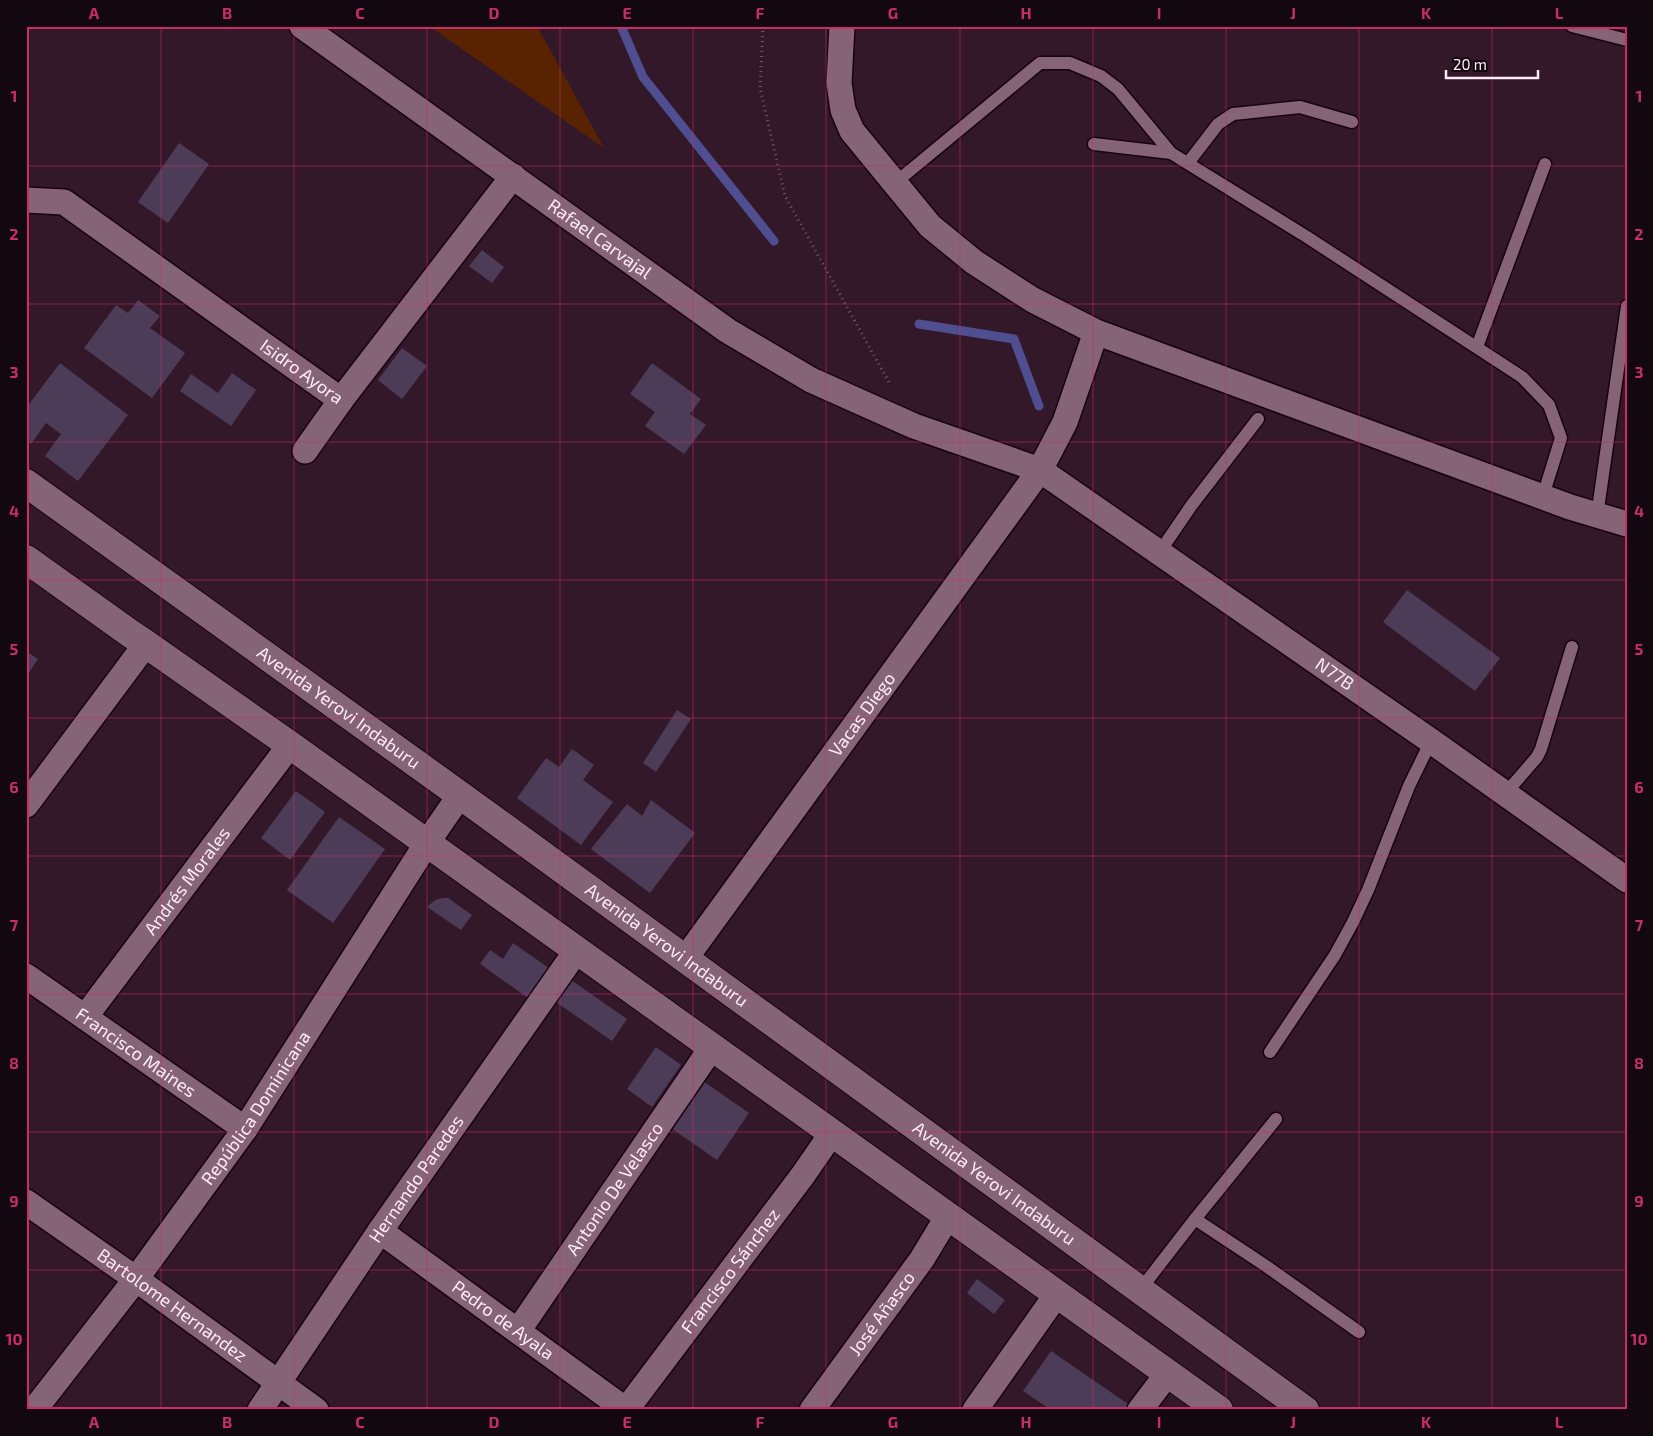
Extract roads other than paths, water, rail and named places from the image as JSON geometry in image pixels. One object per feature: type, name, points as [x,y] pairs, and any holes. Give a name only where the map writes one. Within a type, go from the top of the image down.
[{"type":"street","name":"Rafael Carvajal","points":[[302,26],[728,331],[811,380],[914,426],[1040,470]]},
{"type":"street","points":[[842,26],[839,83],[843,110],[852,131],[896,182],[930,226],[974,262],[1033,300],[1096,332],[1597,516],[1627,524]]},
{"type":"street","name":"Isidro Ayora","points":[[26,200],[64,202],[341,400],[513,176]]},
{"type":"street","name":"Vacas Diego","points":[[685,959],[1040,470],[1066,422],[1096,332]]},
{"type":"street","points":[[305,451],[341,400]]},
{"type":"street","name":"N77B","points":[[1040,470],[1431,741],[1627,880]]},
{"type":"street","name":"Avenida Yerovi Indaburu","points":[[26,483],[460,794],[1305,1410]]},
{"type":"street","points":[[26,559],[290,745],[1219,1410]]},
{"type":"street","points":[[26,805],[146,644]]},
{"type":"street","name":"Andrés Morales","points":[[85,1017],[290,745]]},
{"type":"street","name":"República Dominicana","points":[[35,1397],[136,1279],[245,1129],[460,794]]},
{"type":"street","name":"Hernando Paredes","points":[[260,1410],[380,1231],[577,950]]},
{"type":"street","name":"Francisco Maines","points":[[26,976],[245,1129]]},
{"type":"street","name":"Antonio De Velasco","points":[[518,1331],[712,1047]]},
{"type":"street","name":"Francisco Sánchez","points":[[626,1410],[803,1175],[832,1133]]},
{"type":"street","name":"Bartolome Hernandez","points":[[26,1202],[136,1279],[316,1410]]},
{"type":"street","name":"José Añasco","points":[[812,1410],[922,1259],[948,1216]]},
{"type":"street","name":"Pedro de Ayala","points":[[380,1231],[626,1410]]},
{"type":"street","points":[[975,1410],[1057,1294]]},
{"type":"street","points":[[1140,1410],[1168,1373]]},
{"type":"lane","points":[[1572,26],[1602,30],[1627,40]]},
{"type":"lane","points":[[896,182],[1040,63],[1070,63],[1101,76],[1118,89],[1171,153],[1522,376],[1549,405],[1561,438],[1543,496]]},
{"type":"lane","points":[[1188,163],[1218,124],[1234,114],[1300,107],[1352,122]]},
{"type":"lane","points":[[1094,144],[1171,153]]},
{"type":"lane","points":[[1477,347],[1545,164]]},
{"type":"lane","points":[[1597,516],[1627,306]]},
{"type":"lane","points":[[1159,553],[1191,506],[1258,419]]},
{"type":"lane","points":[[1505,794],[1537,757],[1541,749],[1572,647]]},
{"type":"lane","points":[[1270,1052],[1334,955],[1353,922],[1368,890],[1409,786],[1431,741]]},
{"type":"lane","points":[[1140,1290],[1276,1119]]},
{"type":"lane","points":[[1195,1219],[1266,1266],[1359,1332]]},
{"type":"waterway","points":[[621,26],[643,77],[774,241]]},
{"type":"waterway","points":[[919,324],[1014,339],[1039,406]]}]
